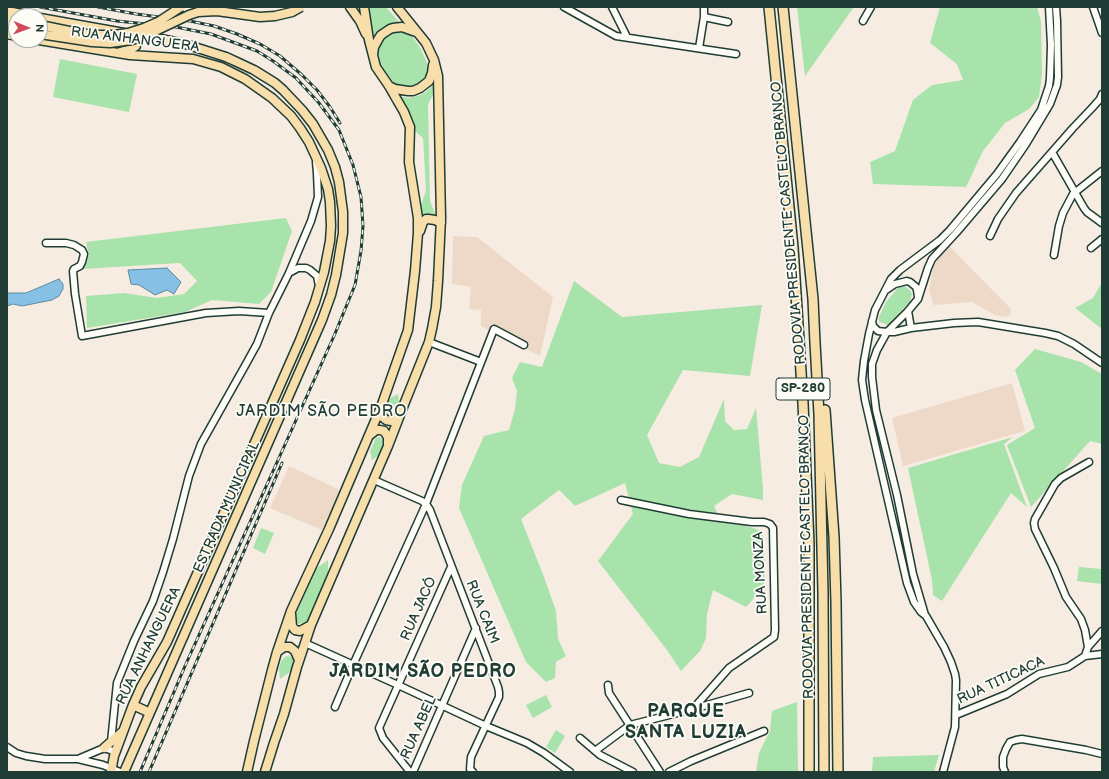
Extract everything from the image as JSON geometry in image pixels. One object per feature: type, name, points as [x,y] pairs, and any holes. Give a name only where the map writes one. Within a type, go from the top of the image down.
[{"type":"highway","name":"RODOVIA PRESIDENTE CASTELO BRANCO","points":[[769,7],[794,248],[803,403],[809,543],[809,772]]},
{"type":"highway","name":"RODOVIA PRESIDENTE CASTELO BRANCO","points":[[783,7],[813,299],[819,414],[823,593],[824,772]]},
{"type":"highway","points":[[815,342],[823,388],[834,537],[838,772]]},
{"type":"main road","points":[[48,27],[94,35],[128,33],[158,22],[181,7]]},
{"type":"main road","points":[[48,35],[92,42],[118,42],[132,40],[147,35],[198,12],[217,11],[260,17],[275,16],[292,12],[301,7]]},
{"type":"main road","points":[[350,7],[360,21],[369,40]]},
{"type":"main road","points":[[247,772],[277,652],[291,611],[329,529],[381,407],[408,330],[418,233],[418,218],[409,162],[410,127],[404,112],[376,67],[372,57],[364,7]]},
{"type":"main road","points":[[266,772],[299,660],[311,625],[388,446],[428,342],[436,307],[441,223],[438,76],[434,60],[426,43],[398,7]]},
{"type":"main road","name":"ESTRADA MUNICIPAL","points":[[48,19],[185,44],[226,57],[254,70],[276,83],[302,110],[322,138],[337,174],[342,198],[343,233],[336,275],[322,320],[137,741],[118,771]]},
{"type":"main road","points":[[372,57],[374,47],[379,38],[390,29],[402,27],[413,30],[419,34]]},
{"type":"main road","points":[[115,53],[131,50],[136,46],[136,40],[132,35]]},
{"type":"main road","name":"RUA ANHANGUERA","points":[[48,42],[130,55],[193,59],[221,67],[246,79],[272,98],[291,116],[309,142],[325,178],[331,214],[330,241],[320,289],[300,340],[170,635],[141,687],[133,705],[115,754],[118,771]]},
{"type":"main road","points":[[389,86],[403,91],[413,91],[420,88],[429,81],[434,60]]},
{"type":"main road","points":[[418,233],[426,219],[435,220],[441,223]]},
{"type":"main road","points":[[381,407],[382,416],[385,420],[391,421],[399,417]]},
{"type":"main road","points":[[368,438],[376,430],[382,430],[388,437],[388,446]]},
{"type":"main road","points":[[291,611],[291,622],[295,630],[300,631],[311,625]]},
{"type":"main road","points":[[137,741],[138,731],[146,711],[172,656],[180,644]]},
{"type":"main road","points":[[277,652],[284,647],[290,647],[295,651],[299,660]]},
{"type":"main road","points":[[133,705],[146,711]]},
{"type":"main road","points":[[104,748],[123,731]]},
{"type":"main road","points":[[115,754],[116,761],[120,766],[118,771]]},
{"type":"street","points":[[564,7],[616,36],[736,54]]},
{"type":"street","points":[[612,7],[628,37]]},
{"type":"street","points":[[699,48],[704,17],[704,7]]},
{"type":"street","points":[[863,21],[871,7]]},
{"type":"street","points":[[926,616],[914,602],[903,571],[865,400],[862,375],[872,321],[875,310],[891,279],[900,270],[940,240],[950,230],[997,174],[1041,110],[1049,86],[1051,70],[1049,7]]},
{"type":"street","points":[[943,772],[955,727],[956,680],[944,647],[926,616],[913,574],[897,495],[876,410],[872,364],[877,350],[887,332],[918,299],[932,259],[1002,179],[1026,144],[1050,104],[1057,85],[1058,77],[1056,7]]},
{"type":"street","points":[[1093,7],[1102,33]]},
{"type":"street","points":[[704,17],[728,22]]},
{"type":"street","points":[[990,236],[998,219],[1016,192],[1101,97]]},
{"type":"street","points":[[1052,152],[1087,212],[1102,223]]},
{"type":"street","points":[[111,742],[118,679],[153,601],[173,539],[193,464],[201,444],[257,344],[269,313],[289,273],[311,221],[318,190],[315,154]]},
{"type":"street","points":[[1054,254],[1059,226],[1073,194],[1102,171]]},
{"type":"street","points":[[1091,248],[1102,239]]},
{"type":"street","points":[[46,243],[66,243],[74,245],[82,250],[84,254],[80,266],[73,271],[82,336],[206,313],[239,311],[269,313]]},
{"type":"street","points":[[289,273],[298,268],[306,268],[310,270],[317,276],[320,289]]},
{"type":"street","points":[[884,292],[895,284],[907,281],[916,287],[918,299]]},
{"type":"street","points":[[908,311],[911,328]]},
{"type":"street","points":[[872,321],[873,326],[878,330],[887,332],[954,323],[978,322],[1045,333],[1058,336],[1074,344],[1102,364]]},
{"type":"street","points":[[335,707],[426,504],[494,329],[524,345]]},
{"type":"street","points":[[428,342],[481,362]]},
{"type":"street","points":[[1088,647],[1085,630],[1081,619],[1066,597],[1035,529],[1034,523],[1055,484],[1061,478],[1089,462]]},
{"type":"street","points":[[374,480],[426,504]]},
{"type":"street","name":"RUA MONZA","points":[[621,500],[689,514],[764,522],[770,524],[773,528],[774,638],[729,668],[692,710]]},
{"type":"street","name":"RUA CAIM","points":[[426,504],[430,510],[499,690],[499,697],[471,757],[470,769],[474,772]]},
{"type":"street","name":"RUA JACÓ","points":[[411,772],[383,738],[379,728],[451,566]]},
{"type":"street","name":"RUA ABEL","points":[[411,772],[476,628]]},
{"type":"street","points":[[1085,656],[1088,647],[1102,631]]},
{"type":"street","points":[[305,643],[534,747],[570,772]]},
{"type":"street","name":"RUA TITICACA","points":[[956,715],[1007,694],[1039,674],[1068,667],[1085,656],[1102,654]]},
{"type":"street","points":[[608,685],[609,693],[660,772]]},
{"type":"street","points":[[595,751],[630,725],[692,710],[749,693]]},
{"type":"street","points":[[669,772],[691,761],[764,731]]},
{"type":"street","points":[[580,738],[595,751],[612,762],[633,772]]},
{"type":"street","points":[[1005,772],[1003,767],[1003,757],[1010,742],[1016,740],[1022,739],[1102,754]]},
{"type":"street","points":[[7,747],[16,753],[36,758],[78,759],[103,765],[118,771]]},
{"type":"street","points":[[78,759],[104,748],[115,754]]},
{"type":"street","points":[[1086,750],[1102,749]]},
{"type":"shaded area","points":[[453,236],[477,237],[553,297],[540,356],[481,326],[481,310],[469,309],[471,287],[452,284]]},
{"type":"shaded area","points":[[949,246],[1011,309],[1010,315],[1006,317],[995,315],[972,302],[934,305],[929,291],[933,268],[939,257]]},
{"type":"shaded area","points":[[1012,383],[1025,431],[903,466],[892,418]]},
{"type":"shaded area","points":[[289,466],[340,490],[322,530],[270,508]]},
{"type":"green space","points":[[369,7],[386,7],[399,22],[388,24],[379,30],[373,37]]},
{"type":"green space","points":[[797,7],[854,7],[805,76]]},
{"type":"green space","points":[[940,7],[1037,7],[1041,21],[1042,74],[1039,97],[1029,109],[1005,123],[983,151],[966,187],[873,184],[870,162],[895,151],[913,100],[932,85],[963,80],[957,64],[930,43]]},
{"type":"green space","points":[[407,30],[420,47],[427,63],[428,72],[418,85],[411,87],[395,85],[381,64],[378,53],[379,44],[383,37],[393,31]]},
{"type":"green space","points":[[60,59],[137,74],[129,112],[53,97]]},
{"type":"green space","points":[[433,85],[433,95],[428,104],[430,201],[436,216],[428,215],[422,218],[421,205],[426,191],[423,138],[413,127],[411,115],[399,96],[408,98],[418,96],[426,92]]},
{"type":"green space","points":[[286,218],[292,231],[271,292],[259,304],[212,300],[185,312],[87,328],[86,296],[124,293],[157,298],[184,294],[197,281],[180,263],[83,269],[89,255],[86,242]]},
{"type":"green space","points":[[574,281],[622,317],[762,305],[750,376],[683,370],[647,435],[659,463],[680,467],[699,457],[724,399],[725,421],[734,430],[747,429],[756,408],[763,500],[732,494],[714,506],[719,517],[762,531],[765,558],[764,587],[746,607],[713,590],[707,614],[706,638],[700,651],[681,671],[667,650],[598,561],[633,514],[625,483],[575,506],[559,490],[521,519],[556,611],[558,639],[566,656],[556,662],[555,678],[546,682],[526,662],[459,508],[462,485],[484,436],[509,430],[515,409],[517,391],[512,378],[520,362],[542,367]]},
{"type":"green space","points":[[1101,284],[1102,329],[1075,308],[1093,298]]},
{"type":"green space","points":[[904,286],[910,290],[912,294],[910,301],[888,325],[879,322],[879,317],[886,302],[899,287]]},
{"type":"green space","points":[[1035,349],[1081,362],[1102,374],[1102,444],[1090,441],[1031,507],[1007,445],[1035,428],[1015,370]]},
{"type":"green space","points":[[398,394],[399,404],[395,414],[391,419],[387,419],[384,412],[387,402]]},
{"type":"green space","points":[[379,437],[382,439],[383,447],[378,456],[372,460],[370,451],[376,438]]},
{"type":"green space","points":[[1013,437],[1004,444],[1027,507],[1011,493],[942,601],[933,595],[932,580],[908,468]]},
{"type":"green space","points":[[261,528],[274,533],[265,554],[253,548]]},
{"type":"green space","points":[[328,560],[328,574],[307,622],[298,624],[295,615],[314,570]]},
{"type":"green space","points":[[1079,567],[1102,569],[1102,584],[1077,581]]},
{"type":"green space","points":[[286,656],[293,657],[291,671],[280,679],[279,669],[281,661]]},
{"type":"green space","points":[[546,695],[552,707],[533,718],[526,705]]},
{"type":"green space","points":[[797,702],[798,772],[756,772],[759,753],[770,731],[772,711]]},
{"type":"green space","points":[[556,730],[565,736],[555,753],[546,747]]},
{"type":"green space","points":[[939,755],[934,772],[872,772],[873,757]]},
{"type":"water","points":[[167,268],[181,282],[174,294],[167,290],[155,295],[139,285],[131,284],[128,270]]},
{"type":"water","points":[[59,279],[63,284],[63,289],[59,296],[52,300],[22,306],[13,304],[7,306],[7,293],[26,293]]},
{"type":"railway","points":[[40,7],[117,21],[176,27],[211,34],[257,51],[296,78],[319,103],[339,130],[353,165],[361,197],[363,226],[361,251],[355,285],[334,336],[185,666],[140,772]]},
{"type":"railway","points":[[98,7],[214,26],[260,44],[280,56],[302,75],[317,90],[340,123]]},
{"type":"railway","points":[[149,772],[282,463]]},
{"type":"district","name":"JARDIM SÃO PEDRO","points":[[322,412]]},
{"type":"district","name":"JARDIM SÃO PEDRO","points":[[423,672]]},
{"type":"district","name":"PARQUE SANTA LUZIA","points":[[686,722]]}]
